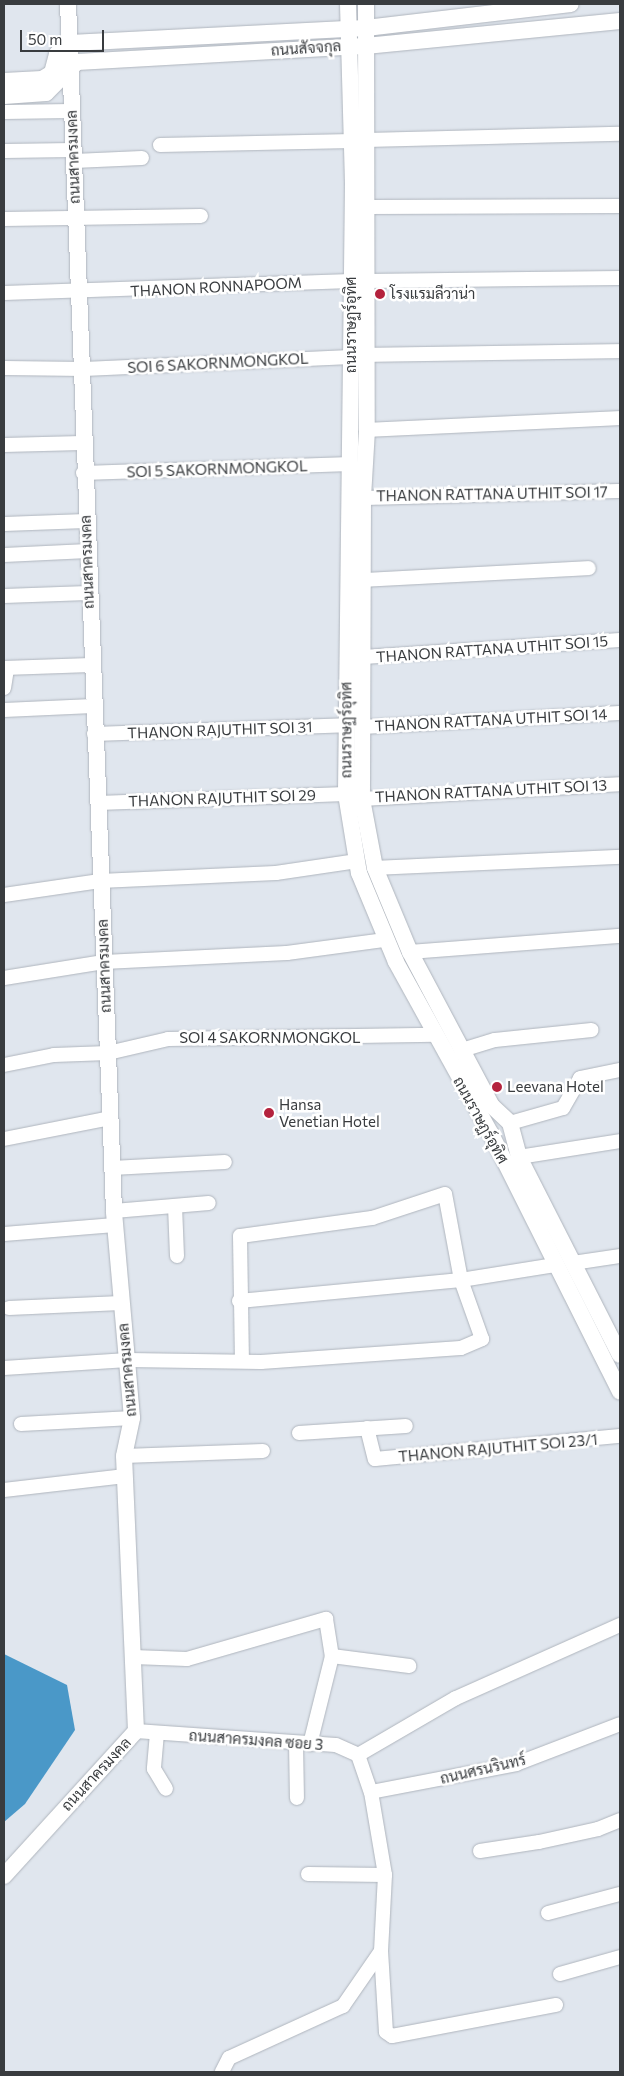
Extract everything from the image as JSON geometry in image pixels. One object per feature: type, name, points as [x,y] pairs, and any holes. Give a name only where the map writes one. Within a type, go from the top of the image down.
[{"type":"street","name":"ถนนสาครมงคล","points":[[4,1876],[136,1731],[124,1456],[132,1418],[114,1218],[88,593],[88,551],[82,444],[84,369],[75,219],[68,4]]},
{"type":"street","name":"ถนนราษฏร์อุทิศ","points":[[348,4],[348,46],[366,207],[358,281]]},
{"type":"street","name":"ถนนราษฏร์อุทิศ","points":[[366,4],[366,46],[359,141],[359,356],[351,464],[356,547],[363,580],[362,799],[375,868],[410,952],[492,1106],[510,1123],[519,1157],[618,1346]]},
{"type":"street","name":"ถนนสัจจกุล","points":[[70,43],[366,28],[571,4]]},
{"type":"street","name":"ถนนสัจจกุล","points":[[70,67],[77,62],[366,46],[620,21]]},
{"type":"street","points":[[4,81],[42,78],[52,73],[57,54],[70,43]]},
{"type":"street","points":[[4,96],[46,93],[70,67]]},
{"type":"street","points":[[4,112],[71,111]]},
{"type":"street","points":[[160,144],[620,134]]},
{"type":"street","points":[[4,151],[142,158]]},
{"type":"street","points":[[366,207],[620,206]]},
{"type":"street","points":[[4,219],[201,216]]},
{"type":"street","name":"THANON RONNAPOOM","points":[[4,293],[80,293],[358,281],[620,278]]},
{"type":"street","name":"SOI 6 SAKORNMONGKOL","points":[[4,368],[84,369],[359,356],[620,350]]},
{"type":"street","name":"ถนนราษฏร์อุทิศ","points":[[359,356],[367,430],[363,498],[356,547],[346,725],[346,794],[357,861],[385,940],[435,1036],[491,1134],[620,1392]]},
{"type":"street","points":[[367,430],[620,418]]},
{"type":"street","points":[[4,445],[82,444]]},
{"type":"street","name":"SOI 5 SAKORNMONGKOL","points":[[84,473],[351,464]]},
{"type":"street","name":"THANON RATTANA UTHIT SOI 17","points":[[363,498],[620,491]]},
{"type":"street","points":[[4,524],[86,521]]},
{"type":"street","points":[[4,555],[88,551]]},
{"type":"street","points":[[363,580],[589,568]]},
{"type":"street","points":[[4,596],[88,593]]},
{"type":"street","name":"THANON RATTANA UTHIT SOI 15","points":[[363,657],[620,640]]},
{"type":"street","points":[[4,688],[5,668],[91,665]]},
{"type":"street","points":[[4,710],[93,706]]},
{"type":"street","name":"THANON RATTANA UTHIT SOI 14","points":[[362,727],[620,713]]},
{"type":"street","name":"THANON RAJUTHIT SOI 31","points":[[94,734],[346,725]]},
{"type":"street","name":"THANON RATTANA UTHIT SOI 13","points":[[362,799],[620,784]]},
{"type":"street","name":"THANON RAJUTHIT SOI 29","points":[[98,803],[346,794]]},
{"type":"street","points":[[375,868],[620,857]]},
{"type":"street","points":[[4,895],[100,881],[276,873],[357,861]]},
{"type":"street","points":[[410,952],[620,936]]},
{"type":"street","points":[[4,978],[104,962],[287,953],[385,940]]},
{"type":"street","points":[[462,1050],[495,1040],[591,1030]]},
{"type":"street","name":"SOI 4 SAKORNMONGKOL","points":[[4,1065],[54,1055],[108,1052],[168,1039],[435,1036]]},
{"type":"street","points":[[510,1123],[563,1108],[580,1078],[620,1070]]},
{"type":"street","points":[[478,1114],[492,1106]]},
{"type":"street","points":[[4,1139],[110,1118]]},
{"type":"street","points":[[519,1157],[620,1141]]},
{"type":"street","points":[[112,1168],[225,1162]]},
{"type":"street","points":[[4,1368],[128,1360],[242,1361],[318,1358],[461,1348],[482,1338],[461,1280],[445,1194],[372,1218],[240,1236],[239,1301],[242,1361]]},
{"type":"street","points":[[4,1234],[114,1218],[175,1206],[209,1203]]},
{"type":"street","points":[[175,1206],[177,1256]]},
{"type":"street","points":[[573,1262],[620,1256]]},
{"type":"street","points":[[239,1301],[461,1280],[555,1265]]},
{"type":"street","points":[[9,1308],[121,1303]]},
{"type":"street","points":[[21,1424],[132,1418]]},
{"type":"street","points":[[299,1433],[406,1426]]},
{"type":"street","name":"THANON RAJUTHIT SOI 23/1","points":[[367,1428],[375,1459],[620,1436]]},
{"type":"street","points":[[124,1456],[263,1451]]},
{"type":"street","points":[[4,1490],[125,1476]]},
{"type":"street","points":[[133,1657],[187,1659],[326,1619],[332,1656],[310,1744]]},
{"type":"street","points":[[556,2005],[392,2036],[386,2032],[381,1951],[384,1875],[370,1792],[358,1756],[456,1698],[620,1625]]},
{"type":"street","points":[[332,1656],[409,1666]]},
{"type":"street","name":"ถนนศรนรินทร์","points":[[370,1792],[516,1764],[620,1724]]},
{"type":"street","name":"ถนนสาครมงคล ซอย 3","points":[[136,1731],[336,1745],[358,1756]]},
{"type":"street","points":[[157,1733],[154,1769],[166,1788]]},
{"type":"street","points":[[296,1742],[297,1798]]},
{"type":"street","points":[[480,1851],[590,1831],[620,1820]]},
{"type":"street","points":[[308,1874],[384,1875]]},
{"type":"street","points":[[548,1913],[620,1894]]},
{"type":"street","points":[[222,2072],[229,2058],[343,2006],[381,1951]]},
{"type":"street","points":[[560,1974],[620,1957]]},
{"type":"water","points":[[4,1654],[67,1685],[75,1730],[25,1804],[4,1822]]},
{"type":"place","name":"โรงแรมลีวาน่า","points":[[380,294]]},
{"type":"place","name":"Leevana Hotel","points":[[497,1087]]},
{"type":"place","name":"Hansa Venetian Hotel","points":[[269,1113]]}]
